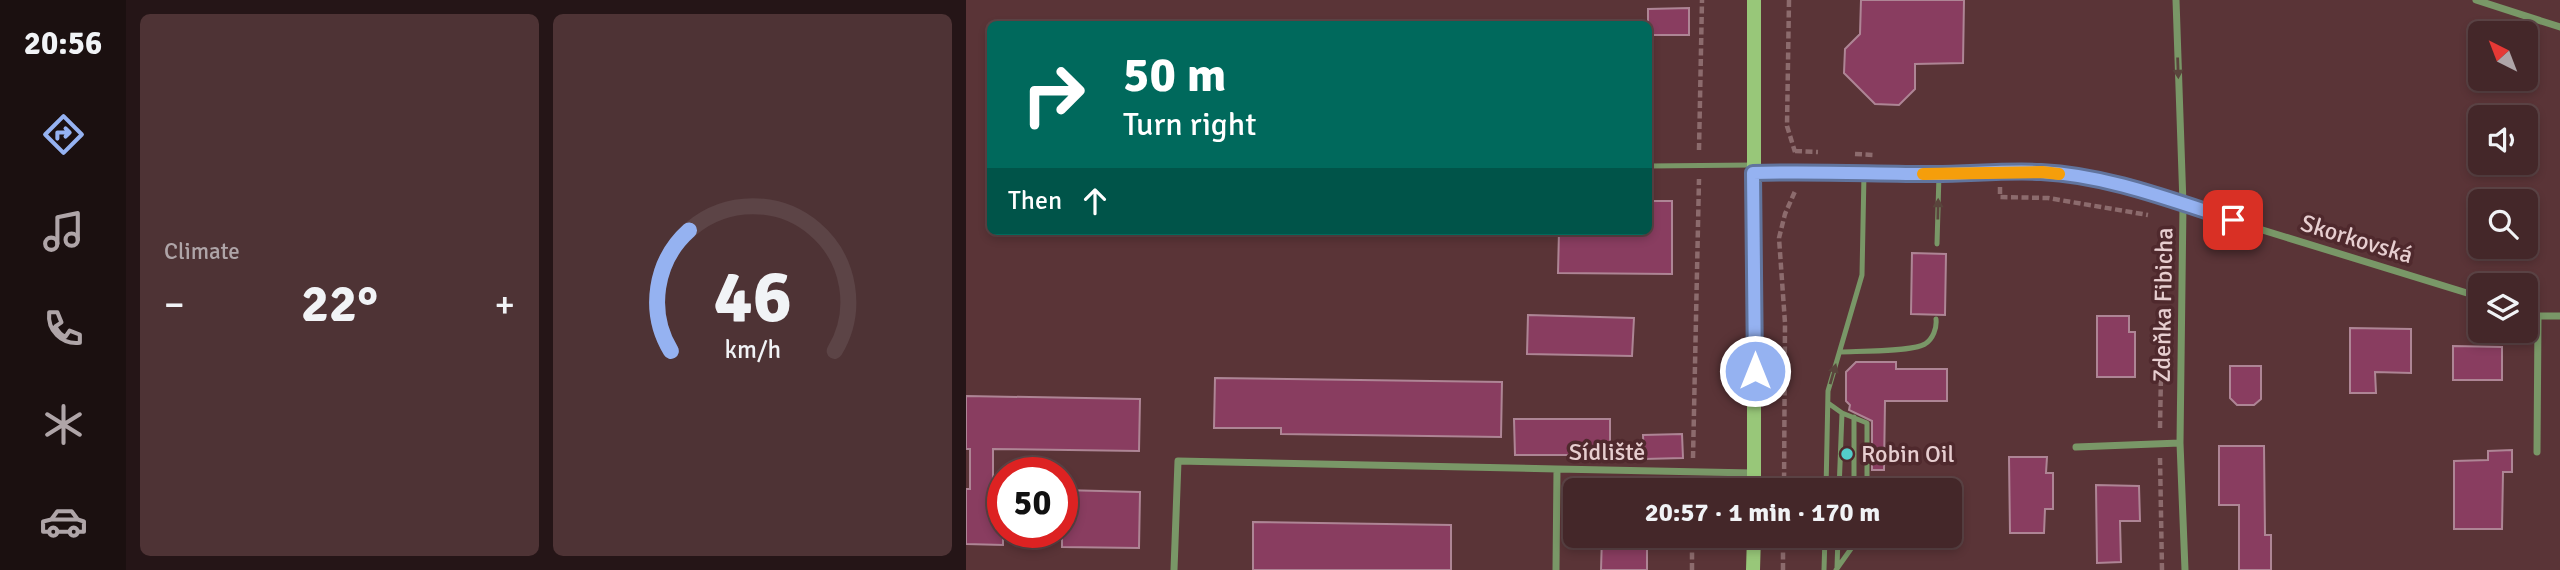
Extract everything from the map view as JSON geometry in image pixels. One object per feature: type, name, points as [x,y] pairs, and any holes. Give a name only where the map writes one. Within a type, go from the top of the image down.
[{"type":"main road","points":[[1754,0],[1755,478]]},
{"type":"main road","points":[[1753,570],[1754,548]]},
{"type":"street","name":"Zdeňka Fibicha","points":[[2176,0],[2183,204],[2180,443],[2185,570]]},
{"type":"street","points":[[2476,0],[2560,27]]},
{"type":"street","name":"Skorkovská","points":[[1753,169],[1864,174],[2042,172],[2110,183],[2468,293]]},
{"type":"street","points":[[2538,316],[2560,316]]},
{"type":"street","points":[[2537,452],[2538,343]]},
{"type":"street","points":[[2076,447],[2180,443]]},
{"type":"street","points":[[1174,570],[1178,461],[1557,470]]},
{"type":"street","name":"Sídliště","points":[[1556,570],[1557,470],[1755,473]]},
{"type":"lane","points":[[1652,166],[1753,169]]},
{"type":"lane","points":[[1826,478],[1828,391],[1862,275],[1864,174]]},
{"type":"lane","points":[[1937,243],[1939,174]]},
{"type":"lane","points":[[1840,352],[1910,348],[1926,343],[1937,328],[1936,319]]},
{"type":"lane","points":[[1828,403],[1867,423],[1867,478]]},
{"type":"lane","points":[[1839,478],[1842,412]]},
{"type":"lane","points":[[1854,417],[1854,478]]},
{"type":"lane","points":[[1825,548],[1825,570]]},
{"type":"lane","points":[[1837,569],[1838,548]]},
{"type":"lane","points":[[1837,569],[1852,548]]},
{"type":"path","points":[[1692,472],[1702,0]]},
{"type":"path","points":[[1784,478],[1785,323],[1779,238],[1785,214],[1797,193],[1795,151],[1787,126],[1789,0]]},
{"type":"path","points":[[1795,151],[1822,152]]},
{"type":"path","points":[[1849,153],[1876,155]]},
{"type":"path","points":[[2000,173],[2000,197],[2048,198],[2119,208],[2159,217]]},
{"type":"path","points":[[2162,305],[2162,570]]},
{"type":"path","points":[[1692,548],[1692,570]]},
{"type":"path","points":[[1783,548],[1783,570]]},
{"type":"building","points":[[1861,0],[1964,0],[1963,63],[1915,64],[1915,89],[1899,105],[1875,104],[1844,73],[1845,49],[1860,34]]},
{"type":"building","points":[[1689,8],[1689,35],[1652,35],[1652,21],[1648,21],[1648,9]]},
{"type":"building","points":[[1652,201],[1672,201],[1672,274],[1558,273],[1559,235],[1652,235]]},
{"type":"building","points":[[1912,253],[1946,254],[1945,315],[1911,314]]},
{"type":"building","points":[[1528,315],[1634,318],[1632,356],[1527,354]]},
{"type":"building","points":[[2097,316],[2129,316],[2129,332],[2135,332],[2135,377],[2097,377]]},
{"type":"building","points":[[2350,328],[2411,329],[2411,373],[2375,372],[2376,393],[2350,393]]},
{"type":"building","points":[[2453,346],[2502,347],[2502,380],[2453,380]]},
{"type":"building","points":[[1856,362],[1896,362],[1896,369],[1947,369],[1947,401],[1885,401],[1884,470],[1872,470],[1872,421],[1849,410],[1850,405],[1846,401],[1846,372]]},
{"type":"building","points":[[2230,366],[2261,366],[2261,399],[2254,405],[2237,405],[2230,398]]},
{"type":"building","points":[[1215,378],[1502,382],[1501,437],[1281,434],[1281,428],[1214,428]]},
{"type":"building","points":[[966,396],[1140,399],[1139,451],[993,449],[993,457],[987,457],[987,545],[966,544],[966,489],[970,489],[970,449],[966,449]]},
{"type":"building","points":[[1514,419],[1610,419],[1610,455],[1515,455]]},
{"type":"building","points":[[1682,434],[1683,458],[1644,459],[1643,435]]},
{"type":"building","points":[[2219,446],[2264,446],[2265,535],[2271,535],[2271,570],[2239,570],[2239,505],[2219,505]]},
{"type":"building","points":[[2512,450],[2512,472],[2503,472],[2502,529],[2454,529],[2454,461],[2488,460],[2488,451]]},
{"type":"building","points":[[2009,457],[2047,457],[2046,473],[2053,473],[2053,509],[2045,509],[2044,533],[2010,533]]},
{"type":"building","points":[[2096,485],[2139,486],[2140,521],[2120,521],[2121,562],[2097,563]]},
{"type":"building","points":[[1078,490],[1140,492],[1139,548],[1078,547]]},
{"type":"building","points":[[1253,522],[1451,525],[1451,570],[1253,570]]},
{"type":"building","points":[[1602,548],[1647,548],[1647,570],[1601,570]]},
{"type":"slow traffic","points":[[1923,174],[2059,174]]},
{"type":"place","name":"Robin Oil","points":[[1847,454]]},
{"type":"route","points":[[1755,371],[1753,173],[2042,172],[2110,183],[2233,220]]}]
